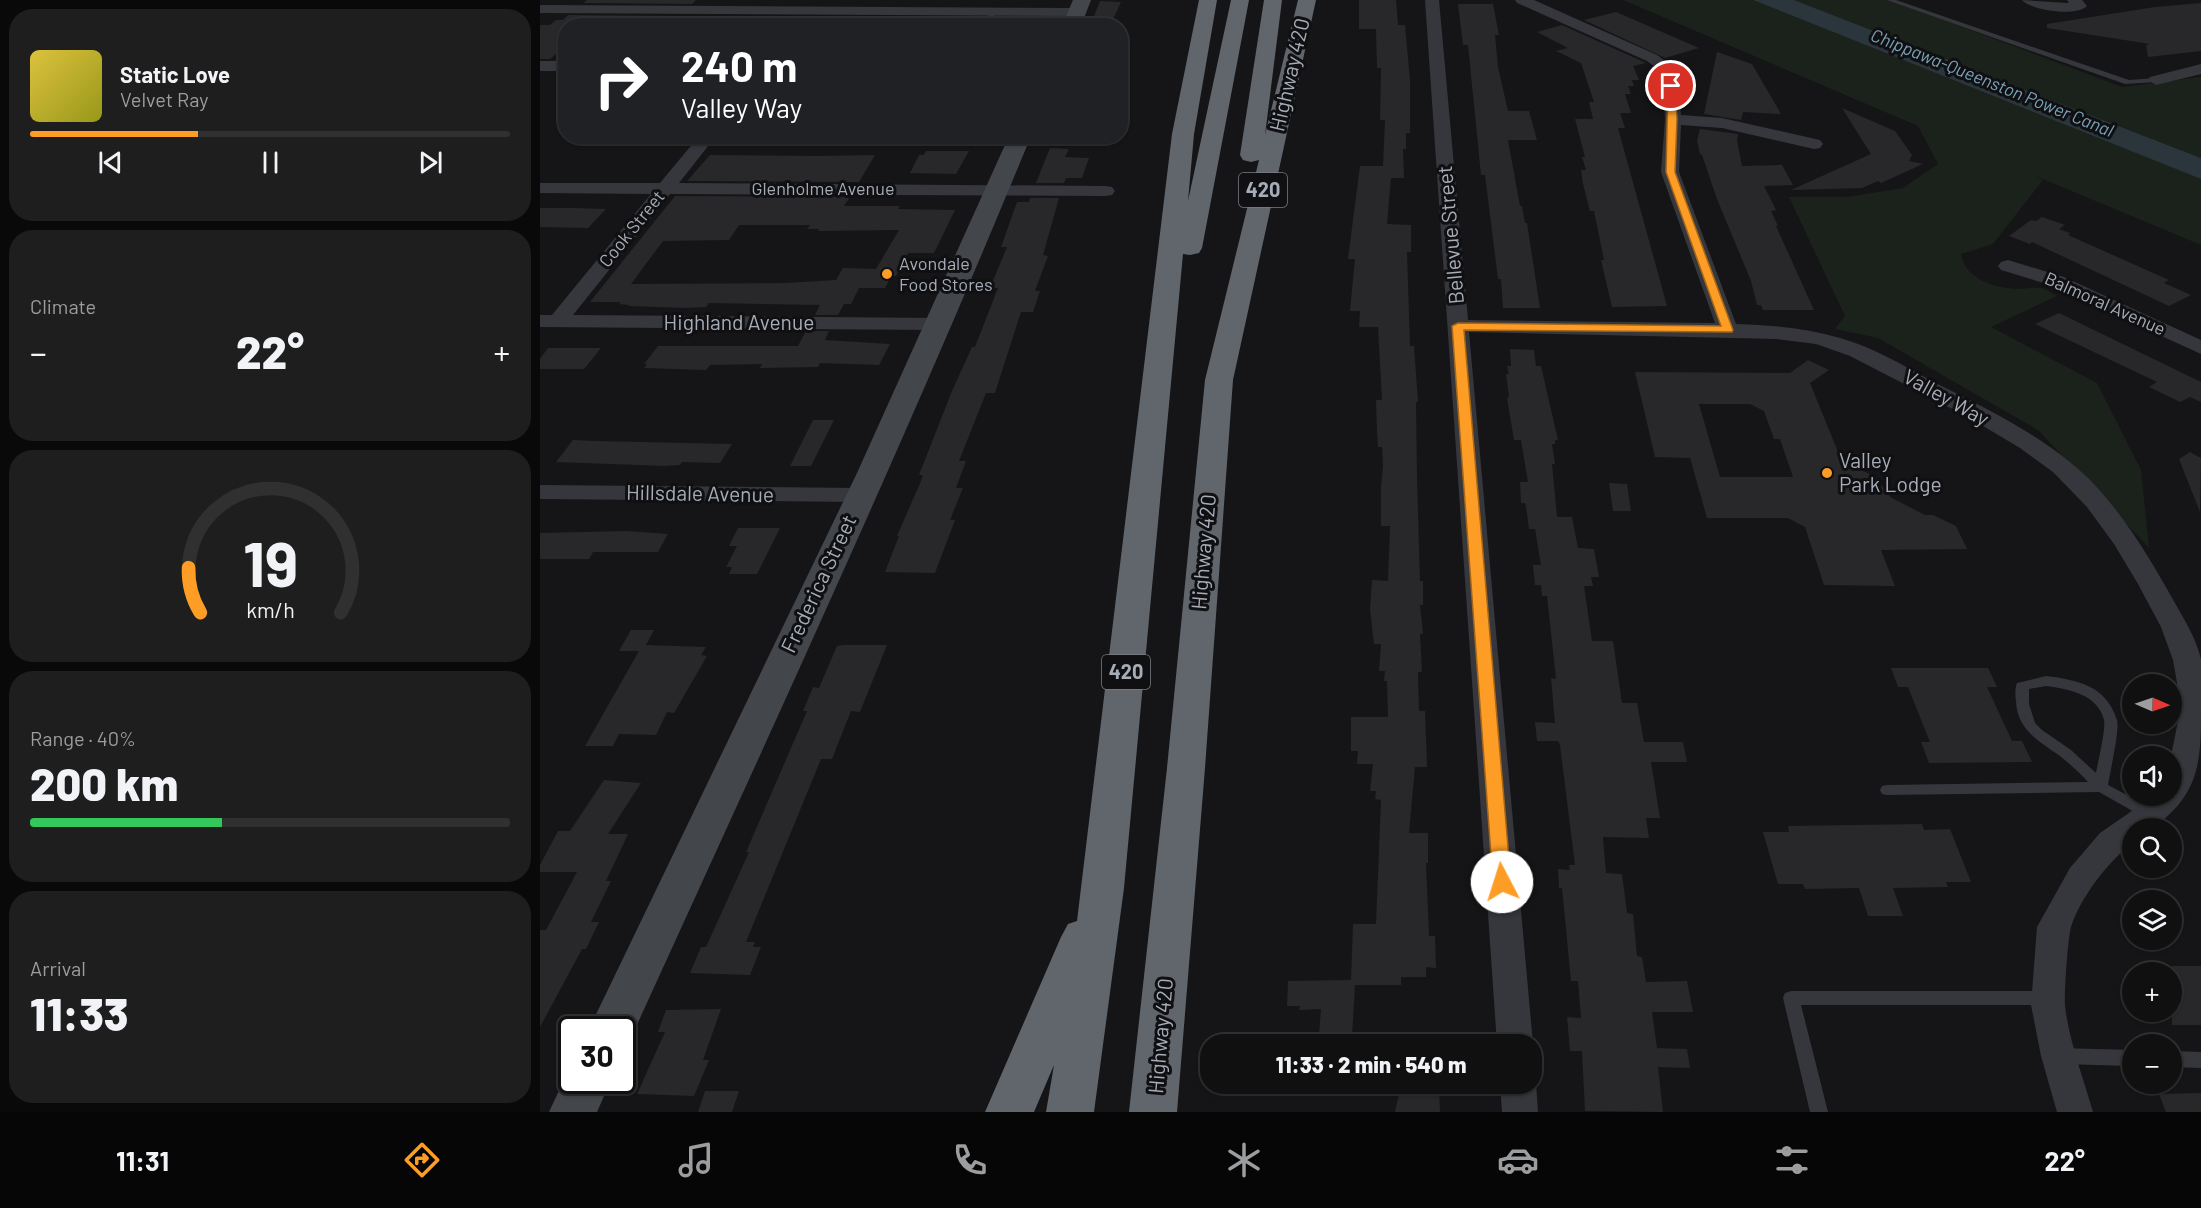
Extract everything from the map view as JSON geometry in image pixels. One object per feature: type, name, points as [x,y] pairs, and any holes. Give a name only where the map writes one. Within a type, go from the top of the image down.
[{"type":"highway","name":"420","points":[[1070,1112],[1103,888],[1183,134],[1209,0]]},
{"type":"highway","points":[[1148,455],[1240,0]]},
{"type":"highway","points":[[1219,380],[1274,0]]},
{"type":"highway","name":"Highway 420","points":[[1154,1112],[1219,380],[1307,0]]},
{"type":"highway","points":[[1183,134],[1186,11]]},
{"type":"highway","points":[[1009,1112],[1017,1098],[1103,888]]},
{"type":"street","name":"Bellevue Street","points":[[1432,0],[1514,1034]]},
{"type":"street","points":[[1522,0],[1652,58],[1670,70],[1673,119],[1670,172],[1728,330]]},
{"type":"street","points":[[2029,0],[2056,8],[2069,9],[2080,6],[2074,0]]},
{"type":"street","points":[[540,9],[811,5],[993,12],[1077,12]]},
{"type":"street","points":[[800,18],[811,5]]},
{"type":"street","points":[[540,66],[558,66]]},
{"type":"street","points":[[2156,80],[2201,69]]},
{"type":"street","points":[[1673,119],[1722,123],[1814,144]]},
{"type":"street","name":"Cook Street","points":[[548,322],[666,188],[702,144]]},
{"type":"street","name":"Frederica Street","points":[[618,1016],[860,495],[1017,144]]},
{"type":"street","name":"Glenholme Avenue","points":[[540,188],[1106,191]]},
{"type":"street","name":"Balmoral Avenue","points":[[2008,266],[2057,281],[2201,348]]},
{"type":"street","name":"Highland Avenue","points":[[548,322],[938,324]]},
{"type":"street","name":"Valley Way","points":[[1458,326],[1784,333],[1843,346],[1949,398],[2034,447],[2088,494],[2126,541],[2183,644],[2193,676],[2195,714],[2194,756],[2182,777]]},
{"type":"street","name":"Hillsdale Avenue","points":[[540,492],[860,495]]},
{"type":"street","points":[[2075,1112],[2059,1056],[2048,1005],[2054,927],[2081,877],[2111,842],[2158,806]]},
{"type":"street","points":[[573,1112],[581,1094]]},
{"type":"street","points":[[1519,1094],[1520,1112]]},
{"type":"lane","points":[[1890,0],[2128,82],[2156,80]]},
{"type":"lane","points":[[990,18],[993,12]]},
{"type":"lane","points":[[2046,681],[2076,685],[2099,699],[2111,721],[2100,787],[2078,762],[2033,732],[2021,708],[2022,686],[2046,681]]},
{"type":"lane","points":[[1887,790],[2100,787],[2122,794]]},
{"type":"lane","points":[[1819,1112],[1791,998],[2049,998]]},
{"type":"lane","points":[[2059,1056],[2122,1058]]},
{"type":"lane","points":[[2182,1059],[2201,1060]]},
{"type":"shaded area","points":[[1623,0],[1753,0],[2201,179],[2201,245],[2031,174],[2043,180],[1993,244],[1961,254],[1968,270],[1974,276],[1990,284],[2016,289],[2042,288],[2057,296],[1991,327],[2097,383],[2141,470],[2149,548],[2038,430],[1878,338],[1835,329],[1845,316],[1789,197],[1847,197],[1903,188],[1938,164],[1918,126]]},
{"type":"shaded area","points":[[1794,0],[1891,0],[2122,87],[2201,77],[2201,158]]},
{"type":"water","name":"Chippawa-Queenston Power Canal","points":[[1753,0],[1794,0],[2201,158],[2201,179]]},
{"type":"building","points":[[587,0],[696,0],[692,4],[583,3]]},
{"type":"building","points":[[1359,0],[1396,0],[1398,25],[1405,25],[1410,80],[1410,133],[1406,133],[1406,149],[1403,149],[1404,178],[1391,178],[1387,224],[1411,225],[1411,252],[1407,252],[1410,346],[1414,346],[1418,402],[1416,402],[1417,480],[1420,581],[1423,581],[1423,605],[1420,605],[1423,634],[1420,634],[1422,672],[1418,672],[1419,711],[1425,711],[1427,767],[1415,767],[1409,833],[1428,833],[1428,863],[1426,863],[1429,936],[1435,936],[1436,968],[1426,967],[1426,977],[1401,977],[1401,985],[1355,985],[1352,1034],[1319,1034],[1321,1009],[1299,1010],[1300,1006],[1287,1006],[1288,981],[1351,980],[1353,924],[1376,924],[1381,800],[1375,799],[1376,791],[1370,791],[1373,764],[1357,764],[1358,751],[1351,751],[1351,717],[1388,717],[1387,681],[1384,681],[1385,671],[1379,671],[1381,644],[1374,644],[1370,609],[1372,580],[1388,581],[1390,526],[1381,526],[1383,466],[1382,447],[1378,447],[1376,400],[1382,400],[1378,327],[1359,327],[1360,311],[1350,311],[1355,259],[1348,259],[1360,166],[1383,166],[1385,120],[1380,120],[1381,68],[1377,68],[1376,29],[1359,29]]},
{"type":"building","points":[[1100,1],[1121,2],[1114,18],[1093,18]]},
{"type":"building","points":[[2201,3],[2201,51],[2148,57],[2146,45],[2150,44],[2047,28],[2047,24],[2155,7]]},
{"type":"building","points":[[1458,4],[1493,4],[1499,35],[1495,35],[1498,67],[1508,111],[1529,111],[1537,140],[1508,140],[1520,206],[1522,206],[1525,223],[1527,223],[1540,308],[1503,308],[1501,279],[1498,279],[1485,175],[1481,175],[1468,45],[1463,45]]},
{"type":"building","points":[[1616,12],[1699,48],[1665,58],[1584,20]]},
{"type":"building","points":[[568,15],[679,16],[677,18],[565,18]]},
{"type":"building","points":[[558,20],[558,52],[550,59],[540,59],[540,25],[550,25]]},
{"type":"building","points":[[1562,25],[1646,63],[1633,66],[1639,80],[1632,80],[1634,86],[1628,86],[1631,94],[1625,94],[1631,113],[1620,113],[1625,128],[1618,128],[1667,306],[1612,307],[1601,260],[1604,260],[1594,211],[1590,211],[1583,184],[1581,170],[1586,170],[1582,157],[1585,157],[1575,119],[1593,119],[1589,102],[1594,102],[1581,63],[1556,51],[1568,48],[1537,32]]},
{"type":"building","points":[[1717,52],[1752,64],[1781,114],[1743,112],[1741,120],[1704,114]]},
{"type":"building","points":[[1842,108],[1895,131],[1912,155],[1909,161],[1923,164],[1881,183],[1878,181],[1862,188],[1791,190],[1871,154]]},
{"type":"building","points":[[1700,129],[1738,134],[1737,141],[1742,166],[1782,165],[1793,185],[1764,186],[1776,210],[1771,211],[1778,226],[1776,226],[1814,310],[1763,310],[1761,305],[1757,305],[1751,281],[1700,154],[1697,141]]},
{"type":"building","points":[[1050,148],[1069,149],[1065,157],[1089,158],[1082,178],[1066,178],[1064,183],[1036,183]]},
{"type":"building","points":[[926,151],[969,151],[956,174],[910,173],[919,155],[924,155]]},
{"type":"building","points":[[710,155],[875,155],[859,182],[687,181]]},
{"type":"building","points":[[675,196],[850,197],[844,206],[900,206],[898,209],[955,210],[934,253],[908,253],[896,276],[891,276],[885,288],[859,288],[851,304],[844,304],[838,315],[815,315],[820,305],[709,303],[706,307],[685,308],[628,306],[619,304],[621,302],[590,302]],"holes":[[[739,225],[810,225],[807,229],[819,229],[818,231],[899,230],[876,269],[843,268],[836,280],[785,283],[631,284],[663,241],[729,240]]]},
{"type":"building","points":[[1030,198],[1059,198],[1043,255],[1048,256],[1035,291],[1040,291],[1033,312],[1021,312],[995,393],[986,393],[959,461],[966,461],[956,488],[963,488],[950,520],[955,520],[935,573],[885,572],[899,536],[897,536],[921,481],[923,475],[919,475],[952,391],[972,347],[975,347],[998,288],[992,288],[995,283],[992,283],[1007,247],[1001,247],[1017,202],[1029,202]]},
{"type":"building","points":[[540,208],[606,209],[588,228],[540,227]]},
{"type":"building","points":[[2042,217],[2065,225],[2059,229],[2070,233],[2068,235],[2169,280],[2164,283],[2191,295],[2169,306],[2032,242],[2030,244],[2009,236],[2031,220],[2036,221]]},
{"type":"building","points":[[2059,313],[2201,382],[2201,402],[2190,397],[2180,402],[2149,387],[2157,382],[2035,324]]},
{"type":"building","points":[[806,331],[829,331],[825,340],[890,344],[879,365],[820,363],[818,367],[760,368],[762,364],[710,365],[706,370],[644,368],[647,364],[644,364],[658,346],[798,346]]},
{"type":"building","points":[[548,348],[601,348],[584,369],[540,369],[540,359]]},
{"type":"building","points":[[1510,349],[1534,350],[1536,366],[1541,366],[1558,440],[1552,444],[1557,517],[1572,517],[1578,548],[1594,549],[1599,577],[1591,577],[1593,586],[1584,586],[1592,641],[1613,641],[1622,703],[1637,703],[1644,742],[1683,742],[1687,762],[1651,762],[1660,818],[1646,818],[1649,838],[1603,837],[1606,873],[1622,874],[1627,913],[1633,914],[1637,956],[1642,957],[1646,982],[1687,981],[1693,1012],[1652,1012],[1657,1048],[1687,1049],[1690,1068],[1658,1067],[1663,1112],[1585,1111],[1582,1051],[1570,1051],[1567,1017],[1581,1018],[1578,981],[1571,981],[1558,869],[1570,870],[1569,865],[1575,865],[1560,745],[1558,741],[1537,741],[1535,722],[1555,723],[1551,678],[1556,679],[1547,596],[1542,596],[1541,585],[1535,585],[1533,565],[1541,565],[1535,529],[1529,529],[1526,506],[1525,503],[1521,503],[1520,482],[1528,482],[1521,440],[1514,440],[1507,398],[1509,397],[1506,374],[1509,374],[1507,366],[1511,366]]},
{"type":"building","name":"Valley Park Lodge","points":[[1808,360],[1829,370],[1810,383],[1845,469],[1859,469],[1874,476],[1878,485],[1887,489],[1890,497],[1925,515],[1933,515],[1956,526],[1967,549],[1881,550],[1895,586],[1824,585],[1805,527],[1788,518],[1707,518],[1690,458],[1655,457],[1635,372],[1790,373]],"holes":[[[1699,404],[1750,404],[1764,411],[1774,439],[1780,439],[1793,477],[1720,477]]]},
{"type":"building","points":[[813,420],[834,420],[811,466],[790,466]]},
{"type":"building","points":[[573,440],[732,444],[720,463],[682,462],[680,465],[665,466],[556,462]]},
{"type":"building","points":[[2190,452],[2201,458],[2200,512],[2179,459]]},
{"type":"building","points":[[1609,483],[1627,484],[1631,511],[1613,511]]},
{"type":"building","points":[[738,528],[780,528],[757,574],[729,574],[732,567],[726,567],[737,546],[729,546]]},
{"type":"building","points":[[627,531],[668,534],[658,552],[593,552],[589,559],[540,559],[540,533]]},
{"type":"building","points":[[631,630],[654,630],[646,645],[706,647],[701,655],[707,656],[674,713],[667,712],[656,735],[619,734],[613,746],[585,746],[639,651],[619,651]]},
{"type":"building","points":[[887,645],[860,712],[851,711],[832,759],[821,759],[746,942],[755,942],[753,947],[761,947],[750,975],[690,973],[701,947],[706,947],[749,852],[746,852],[807,711],[803,711],[813,687],[819,688],[837,646]]},
{"type":"building","points":[[1891,668],[1988,668],[1997,687],[1987,687],[2012,741],[2022,741],[2032,762],[1929,763],[1921,742],[1930,742],[1908,687],[1898,687]]},
{"type":"building","points":[[604,780],[641,783],[608,834],[628,834],[606,881],[611,881],[591,922],[599,922],[586,949],[582,949],[540,1027],[540,930],[546,930],[577,872],[540,872],[540,865],[558,831],[570,831]]},
{"type":"building","points":[[1922,824],[1924,830],[1950,829],[1971,882],[1946,882],[1948,887],[1893,888],[1903,916],[1868,916],[1859,888],[1805,889],[1803,884],[1778,884],[1763,832],[1789,832],[1788,826]]},
{"type":"building","points":[[2182,966],[2201,966],[2201,1025],[2172,1025],[2172,1022],[2182,1022]]},
{"type":"building","points":[[721,1009],[703,1060],[709,1060],[694,1096],[637,1094],[665,1032],[658,1032],[666,1010]]},
{"type":"building","points":[[705,1091],[739,1091],[732,1112],[698,1112]]},
{"type":"building","points":[[2201,1093],[2201,1112],[2166,1112],[2159,1094]]},
{"type":"building","points":[[1399,1094],[1439,1094],[1440,1112],[1395,1112]]},
{"type":"place","name":"Avondale Food Stores","points":[[887,274]]},
{"type":"place","name":"Valley Park Lodge","points":[[1827,473]]},
{"type":"route","points":[[1502,882],[1458,326],[1728,330],[1670,172],[1673,119],[1671,86]]}]
